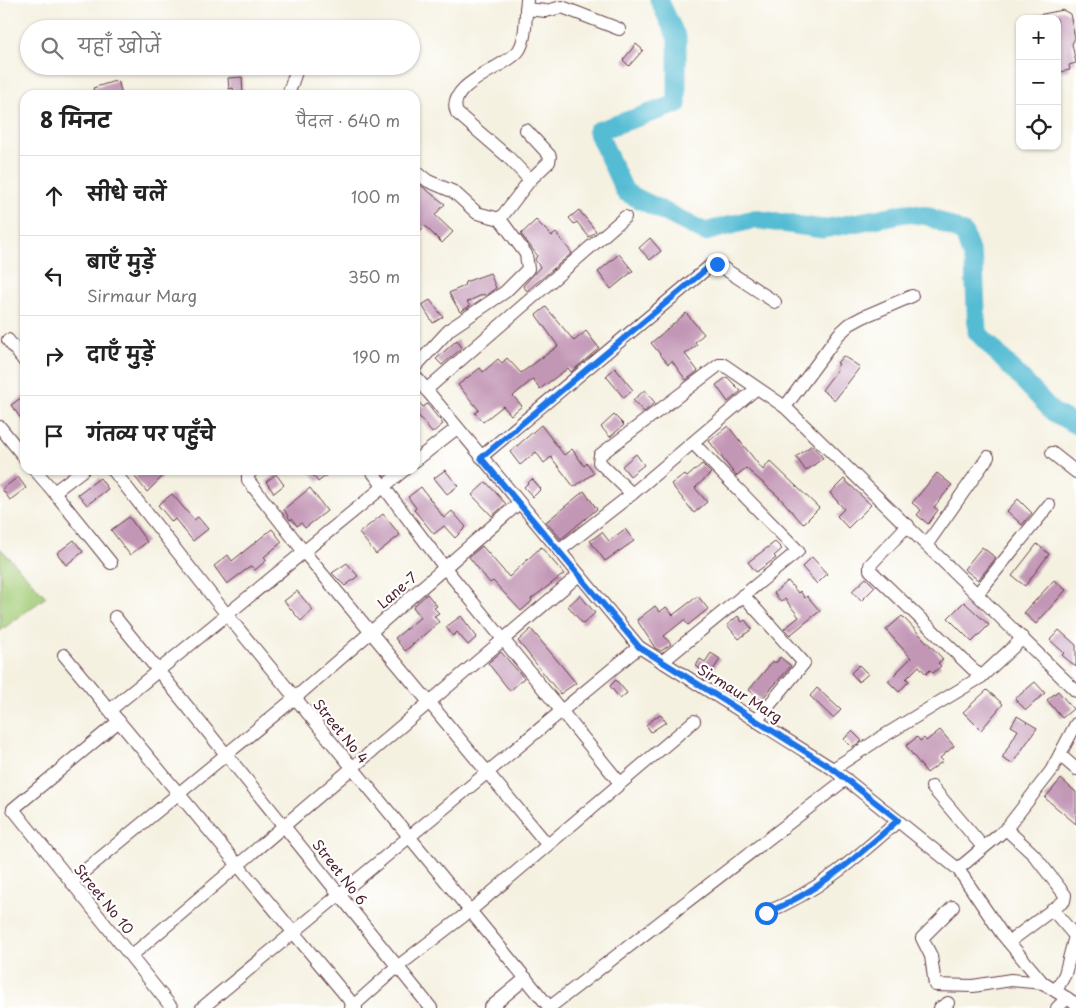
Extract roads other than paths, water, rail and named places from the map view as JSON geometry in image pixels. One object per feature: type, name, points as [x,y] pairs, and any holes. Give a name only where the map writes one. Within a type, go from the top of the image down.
[{"type":"street","points":[[530,180],[508,157],[457,113],[455,108],[456,101],[463,91],[478,77],[518,52],[522,43],[526,5],[546,11],[562,7],[619,29]]},
{"type":"street","points":[[290,90],[295,75]]},
{"type":"street","points":[[500,219],[530,180],[549,162],[550,156],[526,130]]},
{"type":"street","points":[[420,175],[428,181],[454,192],[477,213],[500,219],[526,254],[528,269],[505,292],[450,329],[420,362]]},
{"type":"street","points":[[426,390],[625,217]]},
{"type":"street","points":[[481,458],[710,266],[717,264],[775,302]]},
{"type":"street","points":[[785,407],[839,334],[850,324],[912,296]]},
{"type":"street","points":[[8,340],[20,356]]},
{"type":"street","points":[[632,494],[599,462],[600,455],[719,365],[724,365],[785,407],[978,593],[1076,692]]},
{"type":"street","name":"Sirmaur Marg","points":[[420,382],[639,647],[833,769],[958,868],[1009,942],[1043,983],[1071,1001]]},
{"type":"street","points":[[559,551],[632,494],[758,388]]},
{"type":"street","points":[[0,428],[20,452]]},
{"type":"street","points":[[420,457],[457,428]]},
{"type":"street","points":[[662,662],[797,553],[797,549],[693,443]]},
{"type":"street","points":[[1052,453],[1076,472]]},
{"type":"street","points":[[927,544],[988,456]]},
{"type":"street","points":[[39,475],[111,563]]},
{"type":"street","points":[[54,492],[76,475]]},
{"type":"street","name":"Street No 4","points":[[117,475],[294,698],[550,1008]]},
{"type":"street","points":[[248,475],[248,480],[304,552],[547,844]]},
{"type":"street","points":[[374,475],[445,568],[504,638],[620,783]]},
{"type":"street","points":[[110,710],[398,475]]},
{"type":"street","name":"Lane-7","points":[[71,882],[139,828],[371,633],[519,503]]},
{"type":"street","points":[[978,593],[1049,505]]},
{"type":"street","points":[[908,525],[870,565],[870,570],[981,677]]},
{"type":"street","points":[[130,956],[239,866],[579,575]]},
{"type":"street","points":[[743,595],[804,663],[756,721]]},
{"type":"street","name":"Street No 6","points":[[115,617],[286,826],[338,895],[430,1008]]},
{"type":"street","points":[[833,769],[981,677],[1023,638]]},
{"type":"street","points":[[202,1008],[639,647]]},
{"type":"street","points":[[64,655],[294,931],[353,1007],[397,967],[470,911],[694,721]]},
{"type":"street","name":"Street No 10","points":[[119,721],[13,809],[172,1008]]},
{"type":"street","points":[[958,868],[1006,828],[1051,771],[1076,724]]},
{"type":"street","points":[[1060,755],[1076,768]]},
{"type":"street","points":[[550,1008],[846,779]]},
{"type":"street","points":[[932,787],[983,848]]},
{"type":"street","points":[[766,913],[792,902],[846,867],[898,820]]},
{"type":"street","points":[[1006,828],[1034,855],[1065,895],[1064,901],[1009,942]]},
{"type":"street","points":[[953,907],[922,938],[930,956],[935,985],[973,986],[1011,980],[1043,983]]},
{"type":"street","points":[[1052,909],[1075,936],[1065,974],[1056,991]]},
{"type":"street","points":[[490,1008],[526,978]]},
{"type":"street","points":[[1058,1008],[1071,1001]]},
{"type":"waterway","points":[[659,0],[677,38],[677,104],[597,131],[625,192],[705,232],[754,219],[823,229],[906,213],[928,216],[964,233],[974,263],[977,332],[1053,412],[1076,425]]}]
